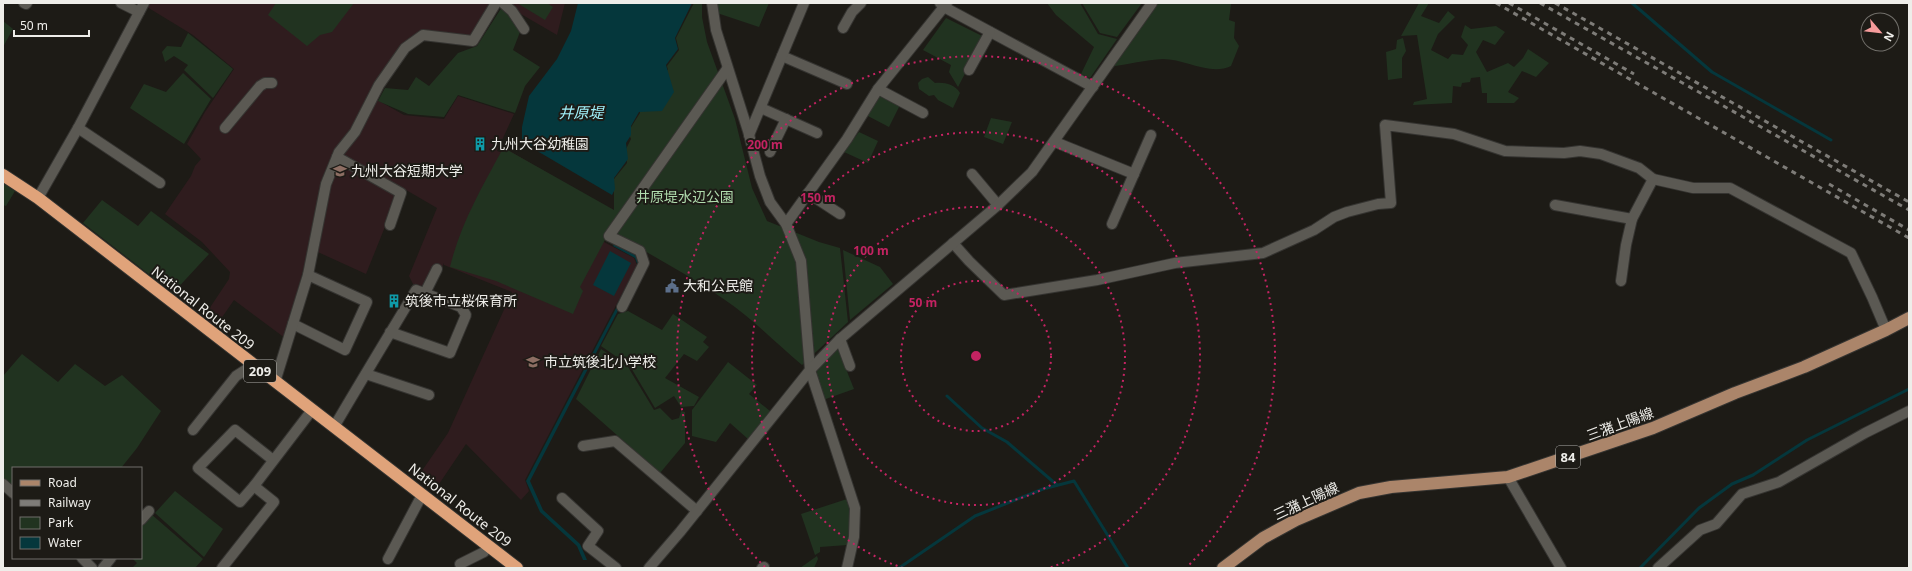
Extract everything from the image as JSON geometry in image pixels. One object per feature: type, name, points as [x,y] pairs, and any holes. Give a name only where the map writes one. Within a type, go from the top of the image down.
[{"type":"highway","name":"National Route 209","points":[[3,175],[38,198],[252,365],[517,568]]},
{"type":"main road","name":"三潴上陽線","points":[[1223,568],[1263,538],[1303,517],[1359,493],[1391,487],[1508,476],[1653,428],[1735,393],[1804,366],[1886,330],[1909,318]]},
{"type":"street","points":[[38,198],[78,128],[142,8],[121,3]]},
{"type":"street","points":[[275,382],[308,275],[326,184],[337,157],[355,132],[379,86],[405,48],[423,34],[473,41],[496,3]]},
{"type":"street","points":[[503,3],[512,11],[524,30]]},
{"type":"street","points":[[712,3],[716,30],[749,135],[760,176],[770,202],[786,224],[801,261],[810,370],[855,508],[854,537],[846,568]]},
{"type":"street","points":[[749,135],[804,3]]},
{"type":"street","points":[[844,28],[852,12],[861,3]]},
{"type":"street","points":[[649,568],[810,370],[840,339],[998,205],[1032,172],[1055,142],[1152,3]]},
{"type":"street","points":[[786,224],[847,139],[878,89],[944,4],[990,32],[1093,87]]},
{"type":"street","points":[[969,70],[990,32]]},
{"type":"street","points":[[782,56],[847,84]]},
{"type":"street","points":[[622,307],[644,263],[640,251],[609,236],[727,69]]},
{"type":"street","points":[[225,128],[260,86],[266,83],[272,83]]},
{"type":"street","points":[[878,89],[922,113]]},
{"type":"street","points":[[761,108],[817,132]]},
{"type":"street","points":[[770,152],[786,119]]},
{"type":"street","points":[[953,243],[1004,295],[1096,280],[1175,264],[1263,253],[1314,230],[1334,217],[1378,204],[1391,203],[1385,125],[1454,134],[1505,151],[1564,153],[1580,151],[1601,154],[1639,168],[1653,180],[1693,188],[1730,188],[1784,219],[1839,245],[1850,253],[1872,297],[1886,330]]},
{"type":"street","points":[[78,128],[160,183]]},
{"type":"street","points":[[1112,224],[1151,135]]},
{"type":"street","points":[[1055,142],[1134,174]]},
{"type":"street","points":[[337,157],[401,193],[390,225]]},
{"type":"street","points":[[972,174],[998,205]]},
{"type":"street","points":[[1621,281],[1626,245],[1632,219],[1653,180]]},
{"type":"street","points":[[808,193],[840,214]]},
{"type":"street","points":[[1555,205],[1632,219]]},
{"type":"street","points":[[425,293],[437,269]]},
{"type":"street","points":[[293,324],[345,350],[367,302],[308,275]]},
{"type":"street","points":[[334,427],[390,332],[416,290],[461,307],[466,315],[450,353],[390,332]]},
{"type":"street","points":[[840,339],[850,366]]},
{"type":"street","points":[[193,430],[236,376],[252,365]]},
{"type":"street","points":[[366,374],[429,395]]},
{"type":"street","points":[[273,460],[235,430],[198,468],[240,502],[254,486],[312,410]]},
{"type":"street","points":[[1658,568],[1700,530],[1716,524],[1742,494],[1779,482],[1865,433],[1909,411]]},
{"type":"street","points":[[583,446],[615,441],[697,510]]},
{"type":"street","points":[[1508,476],[1561,568]]},
{"type":"street","points":[[3,484],[12,492]]},
{"type":"street","points":[[222,568],[274,502],[254,486]]},
{"type":"street","points":[[388,559],[422,495]]},
{"type":"street","points":[[562,498],[598,531],[588,546],[616,568]]},
{"type":"street","points":[[142,519],[149,511]]},
{"type":"street","points":[[460,564],[484,552]]},
{"type":"street","points":[[83,559],[92,568]]},
{"type":"street","points":[[102,568],[110,559]]},
{"type":"shaded area","name":"九州大谷短期大学","points":[[149,3],[502,3],[478,44],[425,39],[406,44],[370,96],[404,115],[444,119],[458,96],[514,114],[497,151],[501,152],[506,149],[619,214],[604,242],[634,258],[637,265],[525,480],[529,491],[521,500],[466,444],[435,490],[417,478],[448,433],[512,292],[444,265],[444,263],[432,291],[413,284],[409,276],[437,208],[401,187],[366,274],[309,248],[285,338],[234,300],[216,326],[203,318],[229,279],[230,272],[202,242],[165,214],[201,159],[187,144],[205,112],[234,69],[193,35],[147,7]]},
{"type":"shaded area","points":[[502,3],[565,3],[557,35]]},
{"type":"green space","points":[[276,3],[354,3],[332,32],[320,35],[307,46],[268,15]]},
{"type":"green space","points":[[517,3],[547,3],[553,7],[545,20]]},
{"type":"green space","name":"井原堤水辺公園","points":[[694,3],[702,3],[702,17],[707,42],[735,119],[752,188],[767,221],[819,242],[840,248],[848,322],[802,365],[735,307],[698,282],[616,233],[615,221],[580,287],[583,291],[573,314],[496,281],[450,267],[465,222],[501,152],[506,149],[614,210],[614,179],[627,163],[626,149],[631,139],[628,132],[640,113],[638,96],[653,73],[668,70],[667,66],[679,50],[676,38]]},
{"type":"green space","points":[[718,3],[769,3],[759,27],[717,13]]},
{"type":"green space","points":[[1047,3],[1080,3],[1098,34],[1117,39],[1090,78],[1081,74],[1094,47],[1056,15]]},
{"type":"green space","points":[[1082,3],[1142,3],[1117,37],[1100,33]]},
{"type":"green space","points":[[1157,3],[1231,4],[1229,20],[1235,22],[1234,38],[1239,46],[1231,66],[1223,69],[1215,69],[1163,59],[1110,67]]},
{"type":"green space","points":[[1419,3],[1429,3],[1421,16],[1439,23],[1448,11],[1455,17],[1438,34],[1431,50],[1448,59],[1452,54],[1463,55],[1468,45],[1461,37],[1465,25],[1471,29],[1496,26],[1505,32],[1495,45],[1483,40],[1476,52],[1487,72],[1508,63],[1514,67],[1523,58],[1528,49],[1549,63],[1536,77],[1522,71],[1508,92],[1519,98],[1514,103],[1487,103],[1487,93],[1482,93],[1480,77],[1471,78],[1470,82],[1462,83],[1461,87],[1453,86],[1452,103],[1413,105],[1414,102],[1427,99],[1417,35],[1401,36]]},
{"type":"green space","points":[[502,7],[511,12],[520,32],[513,50],[540,67],[525,86],[515,113],[458,95],[444,117],[408,114],[378,101],[385,88],[408,90],[416,77],[429,86],[458,53],[477,46]]},
{"type":"green space","points":[[946,18],[984,37],[958,87],[949,72],[951,65],[923,50]]},
{"type":"green space","points":[[3,21],[13,29],[3,47]]},
{"type":"green space","points":[[188,33],[233,69],[213,98],[184,70],[188,65],[174,56],[165,62],[162,52],[167,46],[181,47]]},
{"type":"green space","points":[[1403,38],[1406,51],[1402,58],[1402,78],[1388,80],[1386,52],[1396,49],[1397,40]]},
{"type":"green space","points":[[183,73],[211,99],[184,144],[130,108],[144,84],[166,92]]},
{"type":"green space","points":[[928,77],[935,83],[949,84],[958,90],[960,93],[953,108],[938,100],[934,95],[929,96],[919,89],[918,83],[922,79]]},
{"type":"green space","points":[[879,96],[900,105],[889,127],[866,115]]},
{"type":"green space","points":[[991,118],[1012,122],[1003,144],[984,137]]},
{"type":"green space","points":[[859,132],[878,141],[868,163],[844,152]]},
{"type":"green space","points":[[3,183],[15,191],[6,206],[3,205]]},
{"type":"green space","points":[[102,200],[138,226],[151,211],[209,254],[173,293],[83,223]]},
{"type":"green space","points":[[843,250],[880,267],[893,284],[850,320]]},
{"type":"green space","points":[[628,311],[662,330],[673,314],[707,337],[703,342],[709,347],[697,361],[684,354],[665,378],[699,397],[694,406],[681,407],[674,396],[655,408],[630,366],[601,346],[618,314]]},
{"type":"green space","points":[[601,349],[628,367],[654,410],[660,408],[672,420],[679,418],[681,411],[685,412],[685,443],[660,473],[576,399]]},
{"type":"green space","points":[[838,349],[854,389],[823,400],[816,372]]},
{"type":"green space","points":[[22,354],[58,382],[75,364],[105,386],[122,375],[161,411],[137,448],[122,467],[12,467],[12,487],[3,479],[3,376]]},
{"type":"green space","points":[[728,362],[757,385],[749,394],[770,411],[748,439],[730,423],[716,442],[692,436],[692,410]]},
{"type":"green space","points":[[175,491],[223,529],[204,557],[155,513]]},
{"type":"green space","points":[[847,499],[851,511],[847,545],[820,547],[820,552],[815,555],[801,514]]},
{"type":"green space","points":[[151,514],[203,559],[195,568],[132,568],[137,563],[133,559],[142,559],[142,526]]},
{"type":"green space","points":[[817,556],[818,559],[814,568],[800,568]]},
{"type":"water","name":"井原堤","points":[[578,3],[692,3],[675,38],[678,49],[666,65],[674,92],[662,111],[639,112],[631,126],[631,135],[626,143],[628,159],[614,178],[615,189],[612,195],[522,142],[522,127],[529,96],[557,59],[571,31]]},
{"type":"water","points":[[615,243],[637,255],[641,266],[530,481],[543,510],[580,544],[587,560],[583,560],[577,546],[540,512],[526,481],[638,266],[635,258],[613,246]]},
{"type":"water","points":[[610,251],[631,263],[614,296],[593,285]]},
{"type":"waterway","points":[[1632,3],[1712,72],[1831,140]]},
{"type":"waterway","points":[[1640,568],[1699,508],[1732,484],[1753,475],[1807,440],[1909,389]]},
{"type":"waterway","points":[[947,396],[982,428],[1007,442],[1057,485]]},
{"type":"waterway","points":[[899,568],[975,516],[1043,489],[1074,481],[1128,568]]},
{"type":"railway","points":[[1496,3],[1909,238]]},
{"type":"railway","points":[[1509,3],[1634,74]]},
{"type":"railway","points":[[1540,3],[1909,210]]},
{"type":"railway","points":[[1555,3],[1909,202]]},
{"type":"railway","points":[[1829,184],[1909,230]]},
{"type":"place","name":"九州大谷幼稚園","points":[[480,144]]},
{"type":"place","name":"九州大谷短期大学","points":[[340,171]]},
{"type":"place","name":"大和公民館","points":[[672,286]]},
{"type":"place","name":"筑後市立桜保育所","points":[[394,301]]},
{"type":"place","name":"市立筑後北小学校","points":[[533,362]]}]
